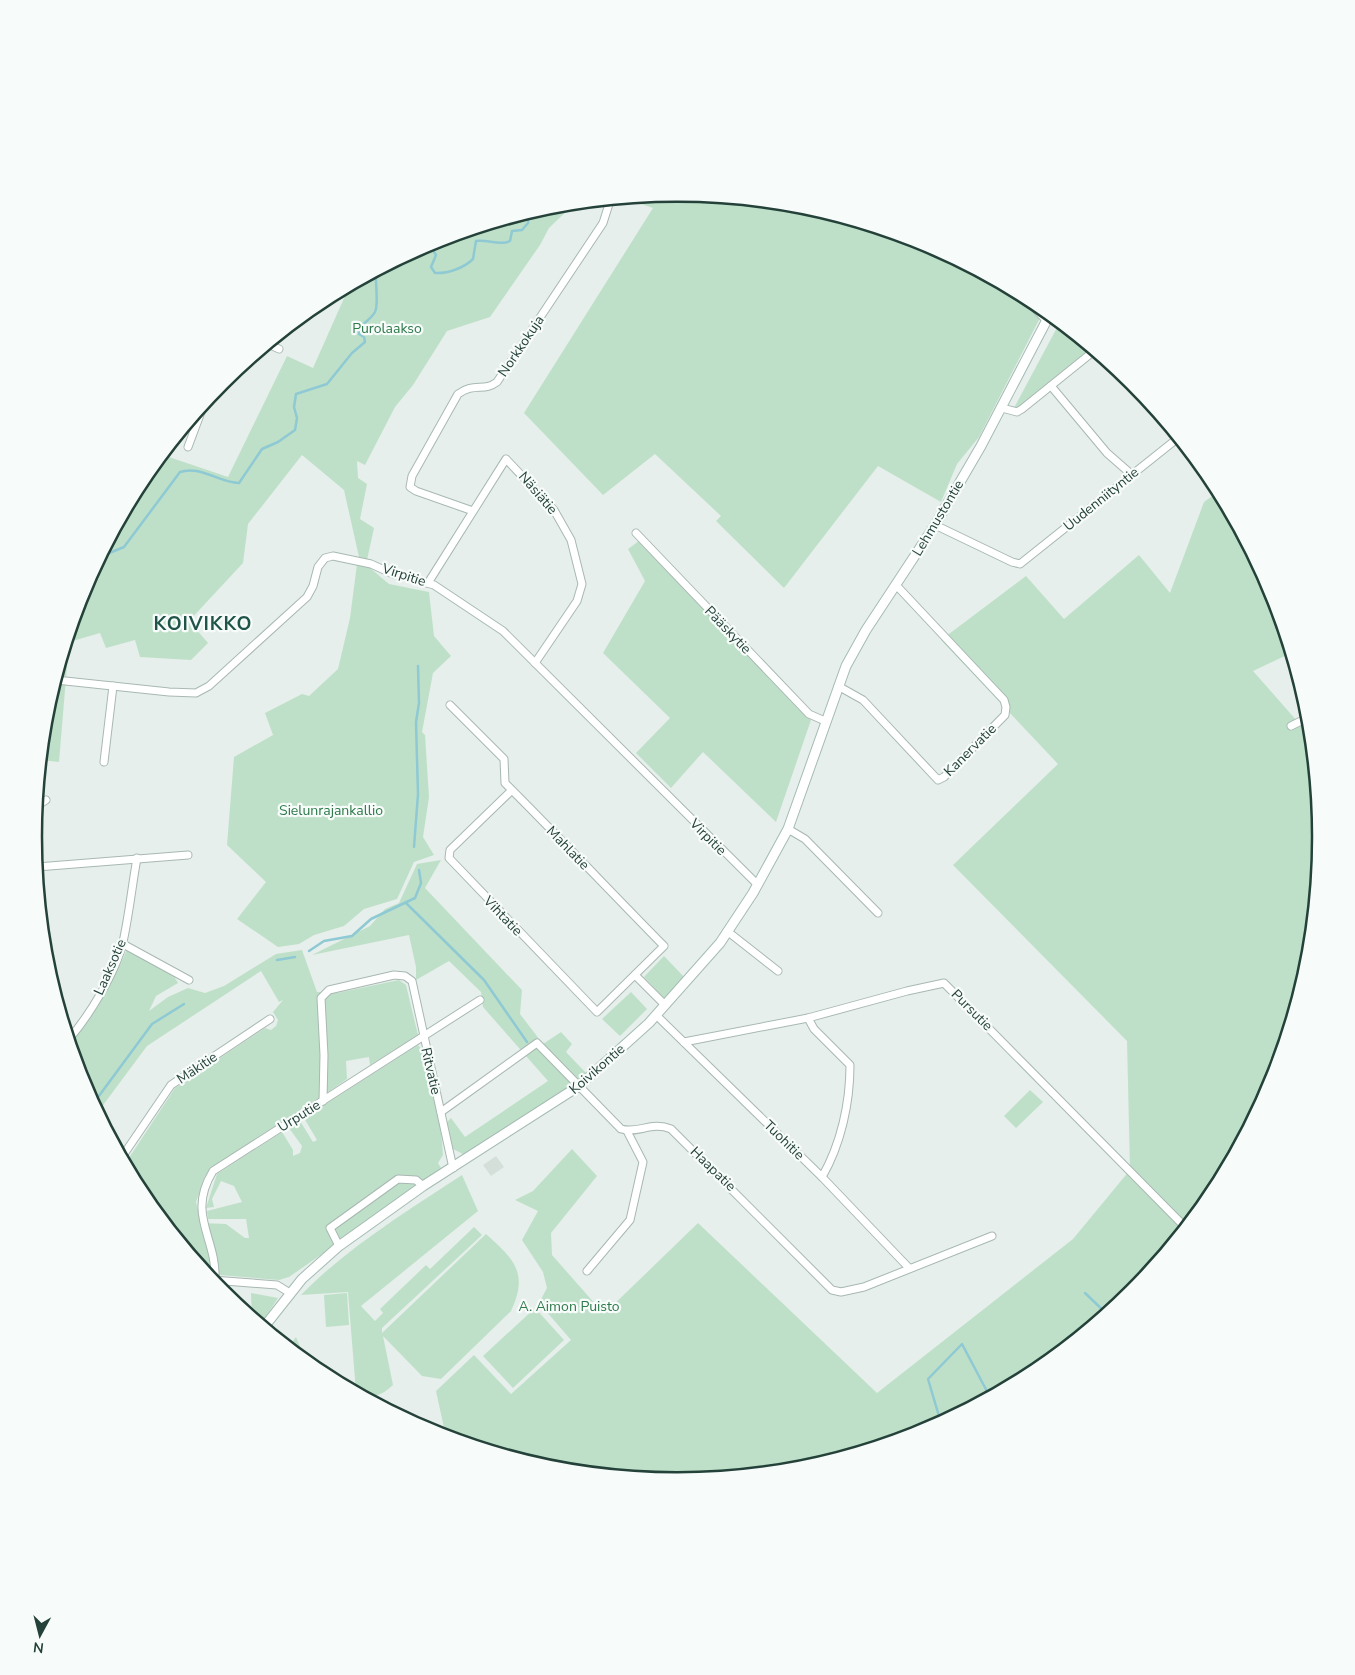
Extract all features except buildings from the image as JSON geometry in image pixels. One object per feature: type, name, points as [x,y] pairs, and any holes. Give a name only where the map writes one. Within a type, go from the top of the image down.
[{"type":"main road","name":"Lehmustontie","points":[[825,721],[838,686],[866,630],[935,525],[1002,408],[1046,321]]},
{"type":"main road","name":"Koivikontie","points":[[268,1322],[290,1293],[339,1246],[423,1186],[579,1086],[656,1015],[693,975],[728,932],[758,885],[788,829],[825,721]]},
{"type":"street","name":"Norkkokuja","points":[[473,511],[416,491],[410,487],[412,476],[458,394],[468,387],[490,387],[497,382],[603,223],[609,207]]},
{"type":"street","points":[[275,347],[279,349]]},
{"type":"street","points":[[1002,408],[1017,412],[1089,355]]},
{"type":"street","points":[[1051,386],[1107,453],[1131,474]]},
{"type":"street","points":[[188,447],[197,423]]},
{"type":"street","name":"Uudenniityntie","points":[[935,525],[1012,562],[1020,564],[1173,442]]},
{"type":"street","name":"Näsiätie","points":[[473,511],[506,459],[554,510],[571,540],[582,584],[577,601],[534,663]]},
{"type":"street","points":[[428,583],[473,511]]},
{"type":"street","name":"Pääskytie","points":[[636,533],[809,714],[825,721]]},
{"type":"street","name":"Virpitie","points":[[62,681],[154,692],[196,693],[209,686],[307,597],[314,586],[318,567],[325,558],[333,556],[348,558],[434,585],[503,631],[758,885]]},
{"type":"street","name":"Kanervatie","points":[[838,686],[863,700],[938,780],[944,777],[1005,715],[1006,707],[1004,700],[896,585]]},
{"type":"street","points":[[104,762],[113,686]]},
{"type":"street","name":"Mahlatie","points":[[450,705],[504,760],[505,783],[666,948],[626,983]]},
{"type":"street","points":[[1291,726],[1301,721]]},
{"type":"street","name":"Vihtatie","points":[[512,790],[450,850],[448,855],[450,861],[597,1012],[626,983]]},
{"type":"street","points":[[788,829],[805,839],[878,913]]},
{"type":"street","points":[[43,866],[188,855]]},
{"type":"street","name":"Laaksotie","points":[[73,1033],[84,1020],[109,976],[123,944],[137,858]]},
{"type":"street","points":[[728,932],[778,971]]},
{"type":"street","points":[[123,944],[189,980]]},
{"type":"street","name":"Ritvatie","points":[[323,1101],[324,1055],[321,998],[330,990],[394,975],[405,976],[412,981],[453,1168]]},
{"type":"street","points":[[635,975],[665,1005]]},
{"type":"street","name":"Pursutie","points":[[684,1042],[808,1018],[944,983],[1181,1223]]},
{"type":"street","name":"Urputie","points":[[214,1272],[216,1263],[201,1208],[203,1191],[213,1171],[480,1000]]},
{"type":"street","name":"Tuohitie","points":[[656,1015],[822,1177],[909,1268]]},
{"type":"street","points":[[808,1018],[814,1029],[850,1065],[849,1088],[840,1137],[834,1156],[822,1177]]},
{"type":"street","name":"Mäkitie","points":[[126,1151],[171,1085],[270,1019]]},
{"type":"street","points":[[441,1112],[538,1043],[617,1126],[627,1131],[643,1162],[630,1220],[587,1271]]},
{"type":"street","name":"Haapatie","points":[[627,1131],[656,1125],[671,1129],[832,1290],[841,1292],[864,1287],[909,1268]]},
{"type":"street","points":[[339,1246],[330,1228],[398,1179],[416,1180],[423,1186]]},
{"type":"street","points":[[909,1268],[992,1236]]},
{"type":"street","points":[[222,1281],[277,1285],[290,1293]]},
{"type":"shaded area","points":[[496,1156],[504,1167],[491,1176],[483,1165]]},
{"type":"green space","points":[[678,202],[760,208],[842,224],[882,236],[958,268],[995,288],[1040,317],[979,437],[957,464],[941,502],[878,466],[784,588],[716,521],[721,516],[655,454],[603,495],[524,413],[653,208],[640,204]]},
{"type":"green space","name":"Purolaakso","points":[[564,213],[549,228],[540,245],[490,317],[447,331],[413,385],[395,407],[365,465],[357,461],[358,478],[367,484],[360,519],[374,528],[367,560],[359,557],[344,490],[302,455],[248,524],[243,563],[189,621],[208,643],[191,660],[140,657],[135,640],[106,648],[100,633],[74,641],[91,594],[108,557],[128,520],[170,457],[228,477],[287,356],[313,368],[344,298],[360,288],[397,268],[473,236],[513,224]]},
{"type":"green space","points":[[1056,329],[1086,352],[1019,409],[1014,408]]},
{"type":"green space","name":"A. Aimon Puisto","points":[[1212,496],[1247,557],[1264,594],[1286,655],[1253,671],[1302,727],[1311,796],[1311,879],[1307,920],[1291,1002],[1279,1042],[1264,1081],[1227,1155],[1181,1224],[1155,1256],[1127,1287],[1096,1315],[1064,1341],[995,1387],[921,1424],[882,1439],[842,1451],[760,1467],[719,1471],[636,1471],[595,1467],[513,1451],[444,1428],[436,1391],[474,1355],[511,1394],[571,1340],[539,1303],[547,1288],[543,1272],[522,1240],[538,1211],[515,1200],[533,1191],[572,1149],[597,1176],[551,1233],[552,1255],[604,1314],[698,1223],[877,1393],[1073,1239],[1130,1170],[1127,1041],[953,865],[1058,764],[941,640],[1026,576],[1064,619],[1139,555],[1170,593],[1204,502]]},
{"type":"green space","points":[[639,541],[811,720],[776,822],[703,752],[671,788],[636,753],[670,718],[603,653],[645,581],[628,549]]},
{"type":"green space","name":"Sielunrajankallio","points":[[357,564],[370,568],[389,584],[429,592],[434,636],[451,656],[433,673],[422,732],[425,735],[429,797],[423,837],[434,855],[414,862],[397,899],[364,909],[344,926],[314,935],[299,944],[278,947],[237,919],[266,882],[227,845],[234,757],[273,735],[265,713],[302,694],[309,696],[338,669],[350,618]]},
{"type":"green space","points":[[67,662],[59,762],[47,761],[55,714]]},
{"type":"green space","points":[[441,860],[425,888],[522,990],[520,1014],[543,1044],[561,1032],[572,1044],[566,1052],[587,1074],[579,1083],[443,1170],[289,1277],[279,1280],[217,1275],[174,1224],[129,1157],[175,1088],[265,1028],[271,1030],[276,1026],[278,1020],[273,1012],[283,1000],[279,1002],[261,971],[147,1046],[102,1106],[74,1036],[121,963],[127,949],[172,973],[178,983],[156,996],[149,1011],[168,997],[188,988],[205,993],[224,986],[276,954],[302,950],[317,992],[337,993],[399,980],[406,985],[418,1035],[370,1065],[369,1057],[346,1061],[347,1079],[205,1176],[196,1202],[201,1223],[226,1224],[245,1238],[249,1238],[246,1219],[208,1219],[207,1211],[242,1202],[234,1186],[221,1181],[212,1199],[214,1207],[206,1208],[217,1174],[282,1132],[293,1150],[293,1156],[300,1153],[302,1146],[289,1128],[300,1121],[313,1142],[317,1140],[304,1118],[418,1045],[422,1050],[441,1128],[443,1155],[438,1163],[441,1168],[463,1154],[453,1149],[447,1122],[451,1118],[465,1137],[548,1081],[483,1007],[481,992],[449,961],[416,980],[416,967],[409,935],[312,955],[370,926],[385,909],[399,903],[417,864]]},
{"type":"green space","points":[[664,956],[684,977],[664,998],[644,977]]},
{"type":"green space","points":[[631,992],[647,1009],[620,1036],[602,1019]]},
{"type":"green space","points":[[1030,1090],[1043,1102],[1016,1128],[1004,1116]]},
{"type":"green space","points":[[462,1175],[478,1211],[361,1306],[375,1321],[383,1313],[380,1309],[426,1265],[430,1269],[474,1227],[482,1235],[382,1328],[382,1333],[486,1234],[511,1259],[516,1268],[519,1286],[511,1311],[441,1379],[422,1376],[383,1336],[393,1385],[376,1396],[355,1384],[348,1292],[301,1295],[318,1278],[357,1246]]},
{"type":"green space","points":[[251,1293],[278,1298],[264,1319],[252,1308]]},
{"type":"green space","points":[[347,1293],[349,1325],[326,1327],[324,1295]]},
{"type":"green space","points":[[535,1308],[564,1340],[513,1388],[483,1356]]},
{"type":"green space","points":[[296,1337],[301,1348],[292,1342]]},
{"type":"waterway","points":[[433,251],[436,255],[431,267],[435,273],[455,270],[473,259],[476,241],[502,243],[510,241],[512,231],[522,230],[528,221]]},
{"type":"waterway","points":[[110,553],[124,547],[180,472],[188,470],[203,472],[224,480],[239,483],[262,449],[278,442],[295,430],[297,418],[294,407],[296,394],[327,384],[352,353],[365,342],[364,337],[359,334],[361,327],[375,312],[376,279]]},
{"type":"waterway","points":[[414,847],[418,794],[416,722],[419,703],[418,666]]},
{"type":"waterway","points":[[309,951],[324,941],[352,936],[371,919],[415,898],[421,883],[419,870]]},
{"type":"waterway","points":[[406,903],[484,980],[527,1042]]},
{"type":"waterway","points":[[277,960],[295,957]]},
{"type":"waterway","points":[[98,1097],[152,1024],[184,1004]]},
{"type":"waterway","points":[[1085,1293],[1102,1309]]},
{"type":"waterway","points":[[939,1416],[928,1379],[962,1344],[987,1391]]},
{"type":"district","name":"KOIVIKKO","points":[[203,624]]}]
